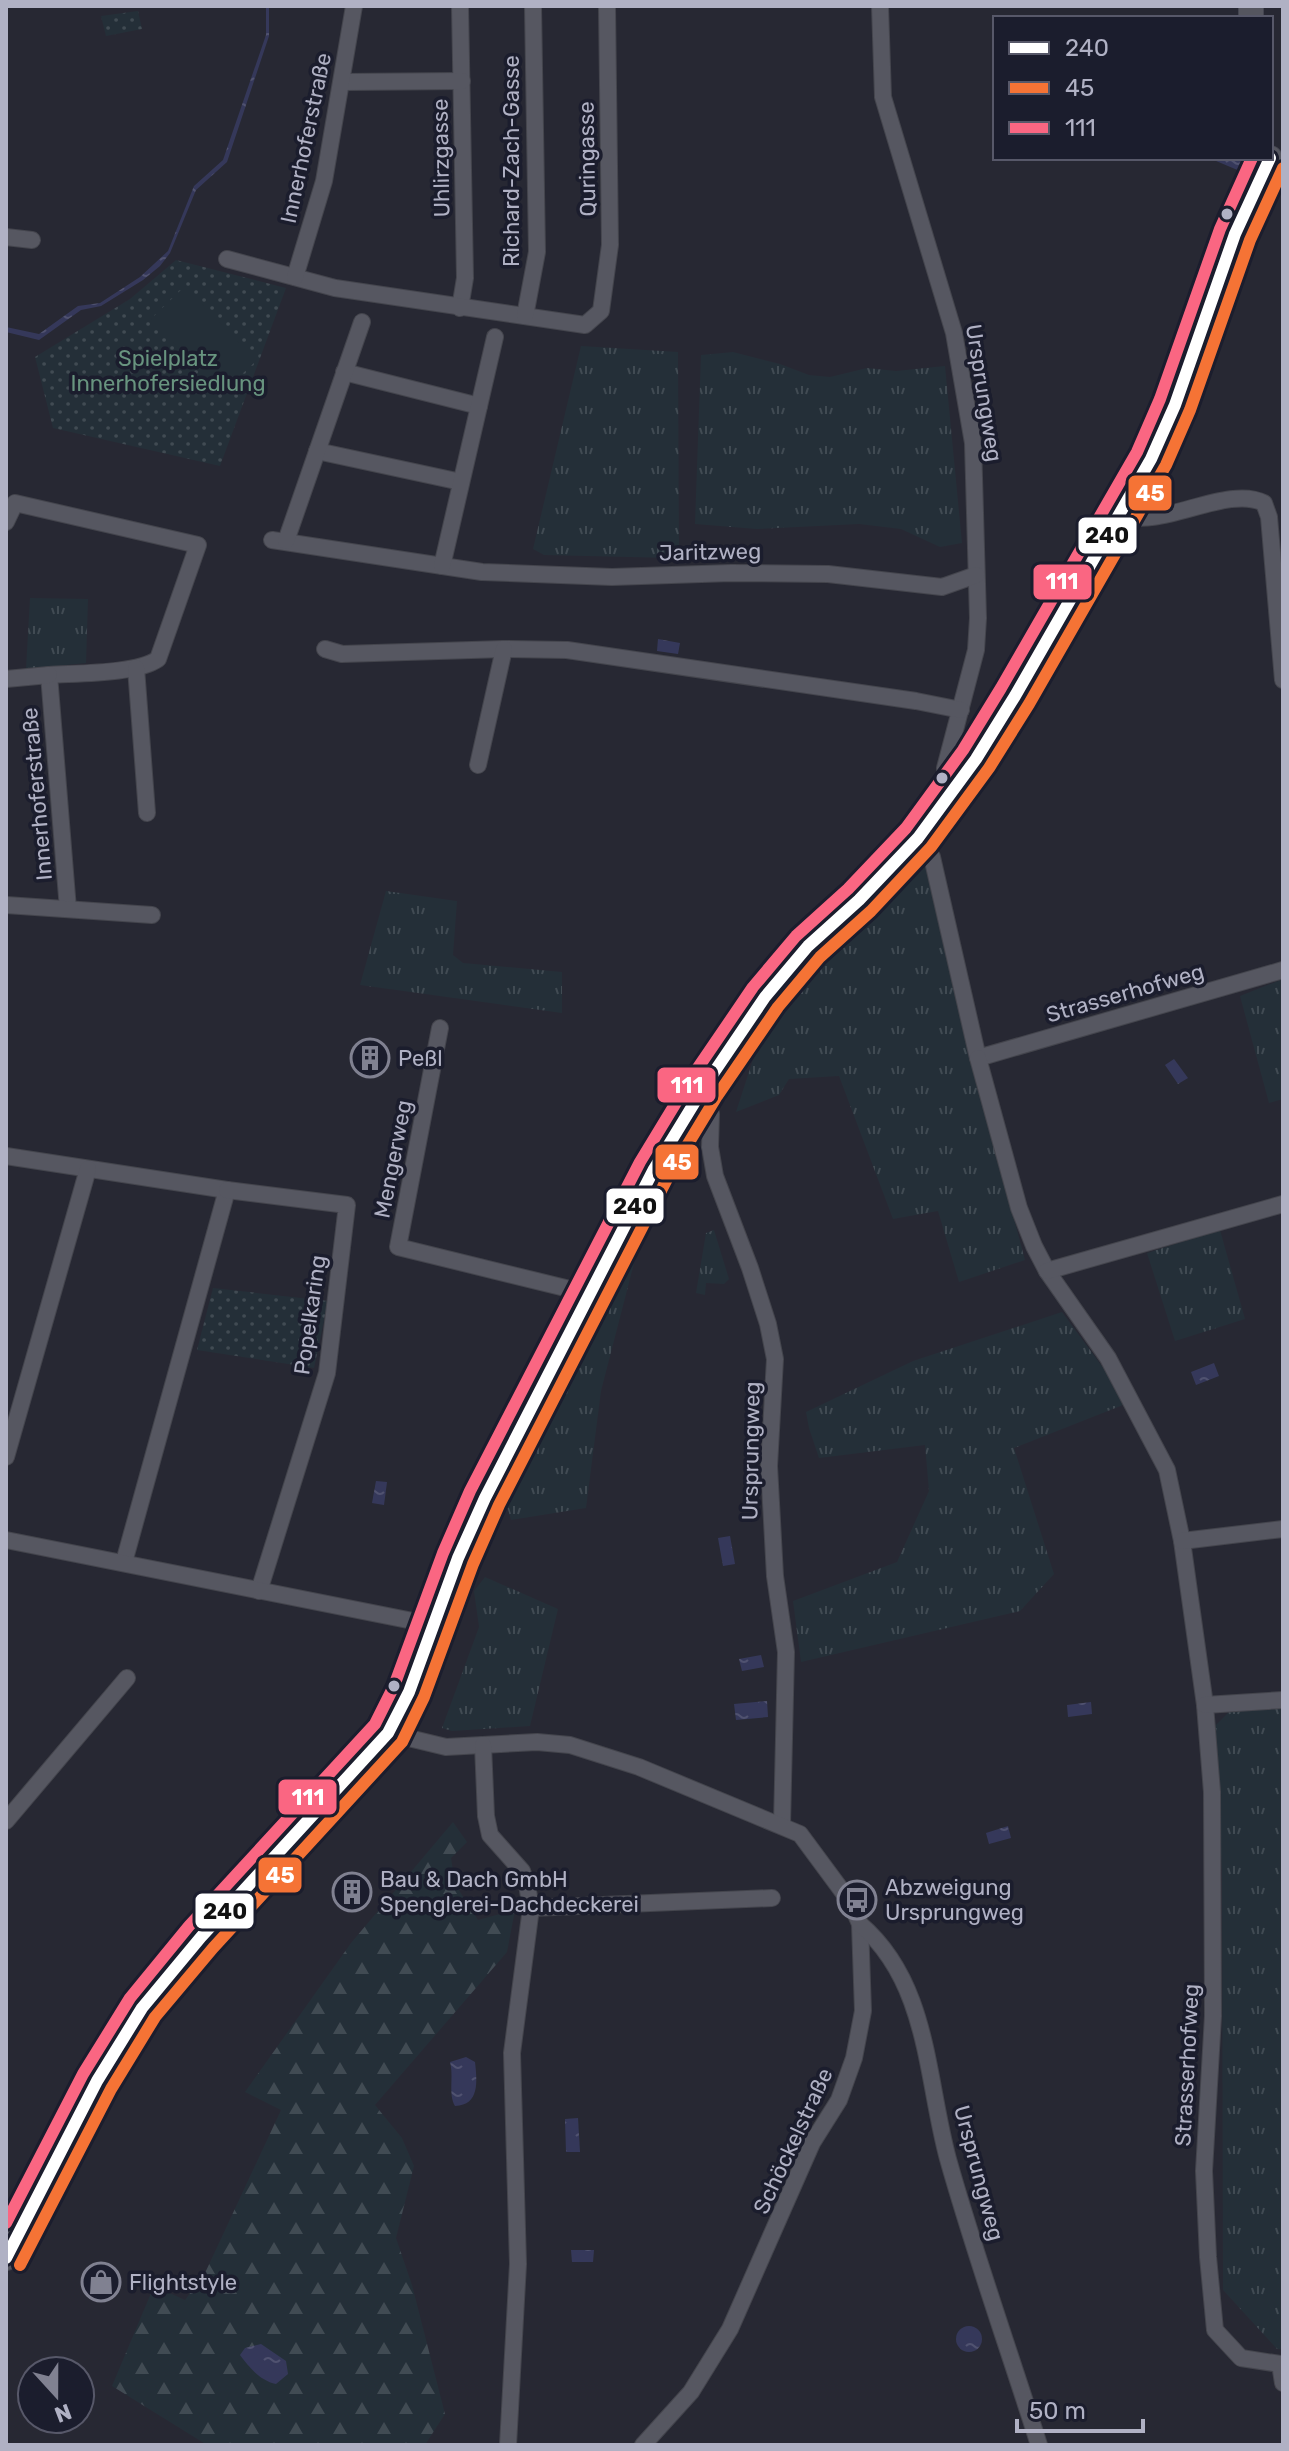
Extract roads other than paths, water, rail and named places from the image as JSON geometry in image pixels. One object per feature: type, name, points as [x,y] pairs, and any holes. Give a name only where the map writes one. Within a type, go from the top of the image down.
[{"type":"main road","points":[[6,2258],[97,2081],[142,2008],[201,1937],[388,1733],[409,1692],[458,1558],[485,1498],[654,1169],[704,1087],[765,997],[808,946],[859,900],[918,838],[957,786],[1015,696],[1151,459],[1175,405],[1235,234],[1270,160]]},
{"type":"street","name":"Innerhoferstraße","points":[[295,277],[321,192],[354,6]]},
{"type":"street","name":"Uhlirzgasse","points":[[460,6],[465,278],[460,308]]},
{"type":"street","name":"Richard-Zach-Gasse","points":[[525,316],[537,252],[533,6]]},
{"type":"street","name":"Quringasse","points":[[525,316],[585,325],[601,311],[610,245],[607,6]]},
{"type":"street","name":"Ursprungweg","points":[[880,6],[883,97],[954,333],[971,428],[976,650],[945,768],[946,779],[957,786]]},
{"type":"street","points":[[342,82],[462,81]]},
{"type":"street","points":[[6,237],[32,240]]},
{"type":"street","points":[[227,259],[335,288],[525,316]]},
{"type":"street","name":"Jaritzweg","points":[[362,322],[317,451],[279,541],[482,572],[612,577],[828,574],[942,587],[976,569]]},
{"type":"street","points":[[442,566],[495,337]]},
{"type":"street","points":[[344,372],[479,406]]},
{"type":"street","points":[[317,451],[461,482]]},
{"type":"street","points":[[1121,514],[1139,518],[1240,499],[1264,503],[1269,517],[1283,680]]},
{"type":"street","points":[[6,522],[15,503],[198,545],[158,659],[136,668],[147,813]]},
{"type":"street","points":[[325,649],[342,654],[567,650],[961,710]]},
{"type":"street","points":[[478,765],[504,649]]},
{"type":"street","name":"Innerhoferstraße","points":[[6,679],[136,668]]},
{"type":"street","name":"Innerhoferstraße","points":[[49,675],[68,909]]},
{"type":"street","name":"Strasserhofweg","points":[[918,838],[932,857],[978,1058],[1019,1208],[1047,1271],[1108,1358],[1167,1470],[1182,1541],[1205,1705],[1212,1792],[1213,2016],[1204,2171],[1215,2330],[1241,2358],[1280,2364],[1283,2383]]},
{"type":"street","name":"Innerhoferstraße","points":[[6,905],[152,915]]},
{"type":"street","name":"Strasserhofweg","points":[[978,1058],[1283,970]]},
{"type":"street","name":"Mengerweg","points":[[440,1028],[398,1247],[590,1294]]},
{"type":"street","name":"Ursprungweg","points":[[704,1087],[711,1114],[710,1147],[720,1189],[743,1245],[768,1324],[775,1359],[769,1466],[775,1576],[786,1652],[782,1825]]},
{"type":"street","name":"Popelkaring","points":[[6,1156],[347,1205],[327,1373],[259,1591]]},
{"type":"street","points":[[6,1457],[88,1169]]},
{"type":"street","points":[[124,1562],[227,1190]]},
{"type":"street","points":[[1047,1271],[1283,1204]]},
{"type":"street","points":[[1182,1541],[1283,1529]]},
{"type":"street","points":[[6,1540],[433,1625]]},
{"type":"street","points":[[6,1821],[127,1678]]},
{"type":"street","points":[[1205,1705],[1283,1700]]},
{"type":"street","name":"Schöckelstraße","points":[[388,1733],[446,1747],[537,1742],[570,1745],[639,1767],[800,1834],[851,1903],[860,1924],[863,2011],[854,2058],[839,2100],[812,2143],[730,2329],[691,2392],[643,2445]]},
{"type":"street","points":[[483,1745],[486,1816],[490,1835],[522,1871],[531,1908],[512,2053],[518,2264],[508,2445]]},
{"type":"street","points":[[531,1908],[772,1898]]},
{"type":"street","name":"Ursprungweg","points":[[860,1924],[874,1936],[901,1973],[923,2036],[948,2157],[1039,2445]]},
{"type":"water","points":[[266,6],[269,6],[269,36],[227,162],[196,190],[170,253],[160,266],[101,306],[81,310],[39,340],[6,332],[6,327],[39,334],[78,306],[100,303],[140,277],[168,251],[194,186],[223,160],[266,35]]},
{"type":"water","points":[[1214,160],[1267,160],[1283,167],[1283,189]]},
{"type":"water","points":[[658,639],[680,643],[678,654],[657,651]]},
{"type":"water","points":[[1174,1059],[1188,1078],[1178,1084],[1165,1065]]},
{"type":"water","points":[[1214,1363],[1219,1376],[1196,1385],[1191,1372]]},
{"type":"water","points":[[376,1481],[387,1482],[384,1505],[372,1503]]},
{"type":"water","points":[[730,1536],[735,1564],[723,1566],[718,1538]]},
{"type":"water","points":[[761,1655],[764,1667],[742,1671],[739,1659]]},
{"type":"water","points":[[767,1701],[768,1717],[736,1720],[734,1704]]},
{"type":"water","points":[[1091,1702],[1092,1714],[1068,1717],[1067,1705]]},
{"type":"water","points":[[1008,1826],[1011,1838],[989,1844],[986,1833]]},
{"type":"water","points":[[466,2057],[475,2062],[475,2091],[469,2101],[455,2106],[450,2062]]},
{"type":"water","points":[[578,2118],[580,2152],[566,2152],[565,2119]]},
{"type":"water","points":[[571,2250],[594,2250],[593,2262],[572,2262]]},
{"type":"water","points":[[969,2326],[978,2330],[982,2339],[978,2348],[969,2352],[960,2348],[956,2339],[960,2330]]},
{"type":"water","points":[[261,2344],[286,2361],[288,2374],[276,2384],[260,2377],[240,2355],[245,2348]]},
{"type":"place","name":"Peßl","points":[[370,1058]]},
{"type":"place","name":"Bau & Dach GmbH Spenglerei-Dachdeckerei","points":[[352,1892]]},
{"type":"place","name":"Abzweigung Ursprungweg","points":[[857,1900]]},
{"type":"place","name":"Flightstyle","points":[[101,2282]]},
{"type":"park label","name":"Spielplatz Innerhofersiedlung","points":[[168,370]]}]
